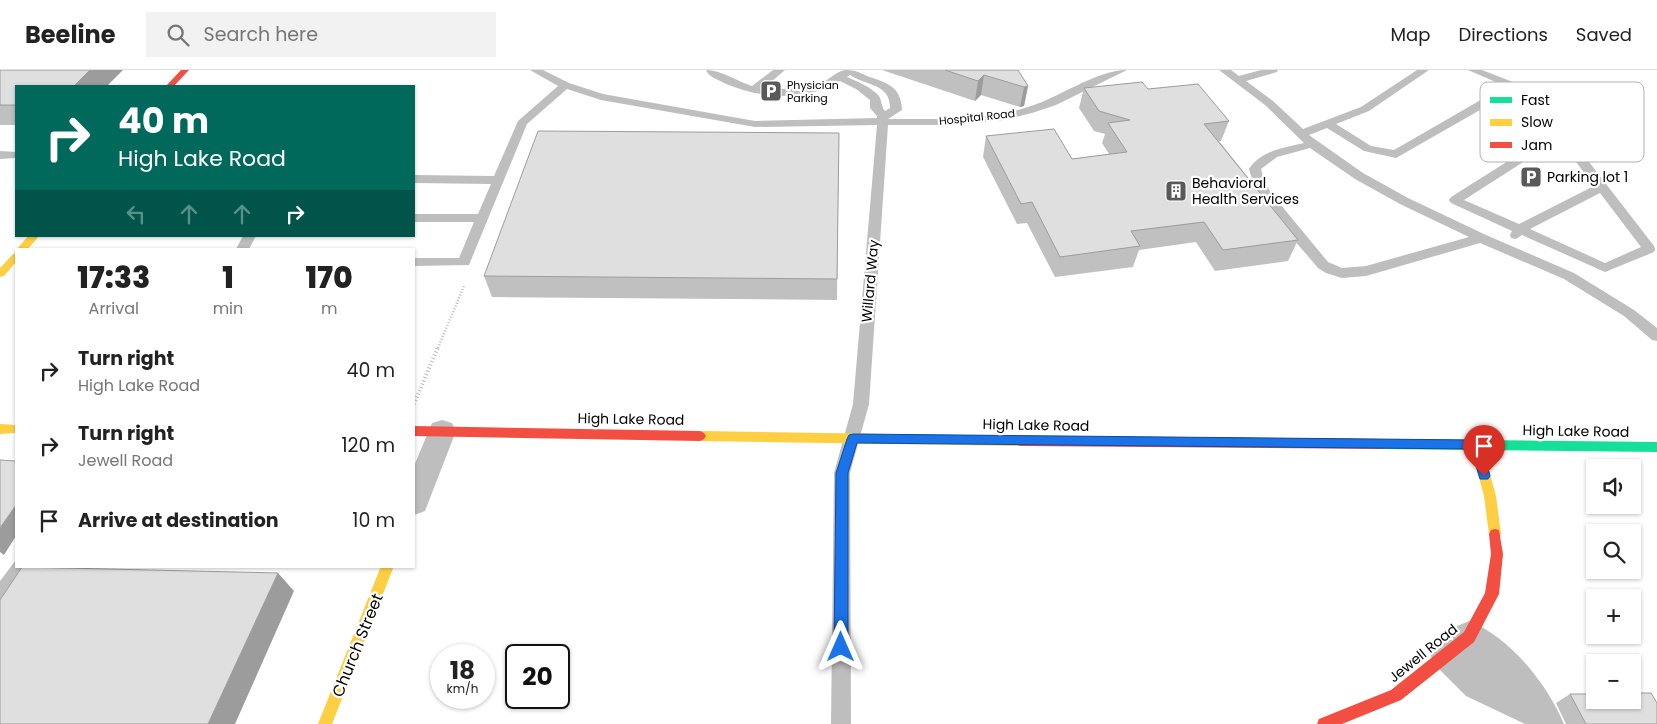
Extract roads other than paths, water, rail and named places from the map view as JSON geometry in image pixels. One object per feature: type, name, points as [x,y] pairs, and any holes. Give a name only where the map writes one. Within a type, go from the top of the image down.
[{"type":"street","points":[[171,85],[185,70]]},
{"type":"street","points":[[23,248],[33,237]]},
{"type":"street","points":[[0,274],[10,258]]},
{"type":"street","points":[[0,429],[15,429]]},
{"type":"street","name":"High Lake Road","points":[[415,431],[853,439],[1657,447]]},
{"type":"street","points":[[415,499],[442,431]]},
{"type":"street","name":"Jewell Road","points":[[1324,724],[1396,694],[1458,646],[1492,594],[1497,554],[1490,496],[1476,445]]},
{"type":"street","name":"Church Street","points":[[326,724],[387,568]]},
{"type":"street","points":[[1458,646],[1478,684],[1544,719]]},
{"type":"lane","name":"Hospital Road","points":[[535,70],[565,85],[601,97],[755,124],[774,125],[883,119],[968,120],[1027,111],[1058,100],[1122,70]]},
{"type":"lane","points":[[712,70],[712,73],[735,84],[754,90],[783,93],[823,87],[847,72]]},
{"type":"lane","points":[[754,90],[780,70]]},
{"type":"lane","points":[[1224,70],[1269,103],[1312,144],[1359,176],[1389,193],[1481,238],[1505,247],[1600,293],[1657,336]]},
{"type":"lane","points":[[1238,80],[1273,70]]},
{"type":"lane","points":[[1301,134],[1365,109],[1424,70]]},
{"type":"lane","points":[[1473,70],[1504,82]]},
{"type":"lane","points":[[847,72],[890,90],[897,102],[896,110],[883,119],[876,108],[875,99],[847,72]]},
{"type":"lane","points":[[415,262],[464,262],[522,122],[565,85]]},
{"type":"lane","points":[[1327,124],[1368,149],[1396,154],[1480,106]]},
{"type":"lane","name":"Willard Way","points":[[841,724],[842,473],[853,439],[861,404],[883,119]]},
{"type":"lane","points":[[1312,144],[1270,156],[1260,162],[1255,170],[1258,181],[1266,195],[1323,265],[1331,270],[1342,273],[1366,271],[1481,238]]},
{"type":"lane","points":[[0,155],[15,155]]},
{"type":"lane","points":[[1515,162],[1455,200],[1605,268],[1648,249],[1582,162]]},
{"type":"lane","points":[[415,179],[498,180]]},
{"type":"lane","points":[[1505,247],[1520,229],[1601,187]]},
{"type":"lane","points":[[415,218],[482,218]]},
{"type":"lane","points":[[243,248],[249,237]]},
{"type":"lane","points":[[0,596],[19,568]]},
{"type":"place","name":"Physician Parking","points":[[771,91]]},
{"type":"place","name":"Parking lot 1","points":[[1531,177]]},
{"type":"place","name":"Behavioral Health Services","points":[[1176,191]]}]
